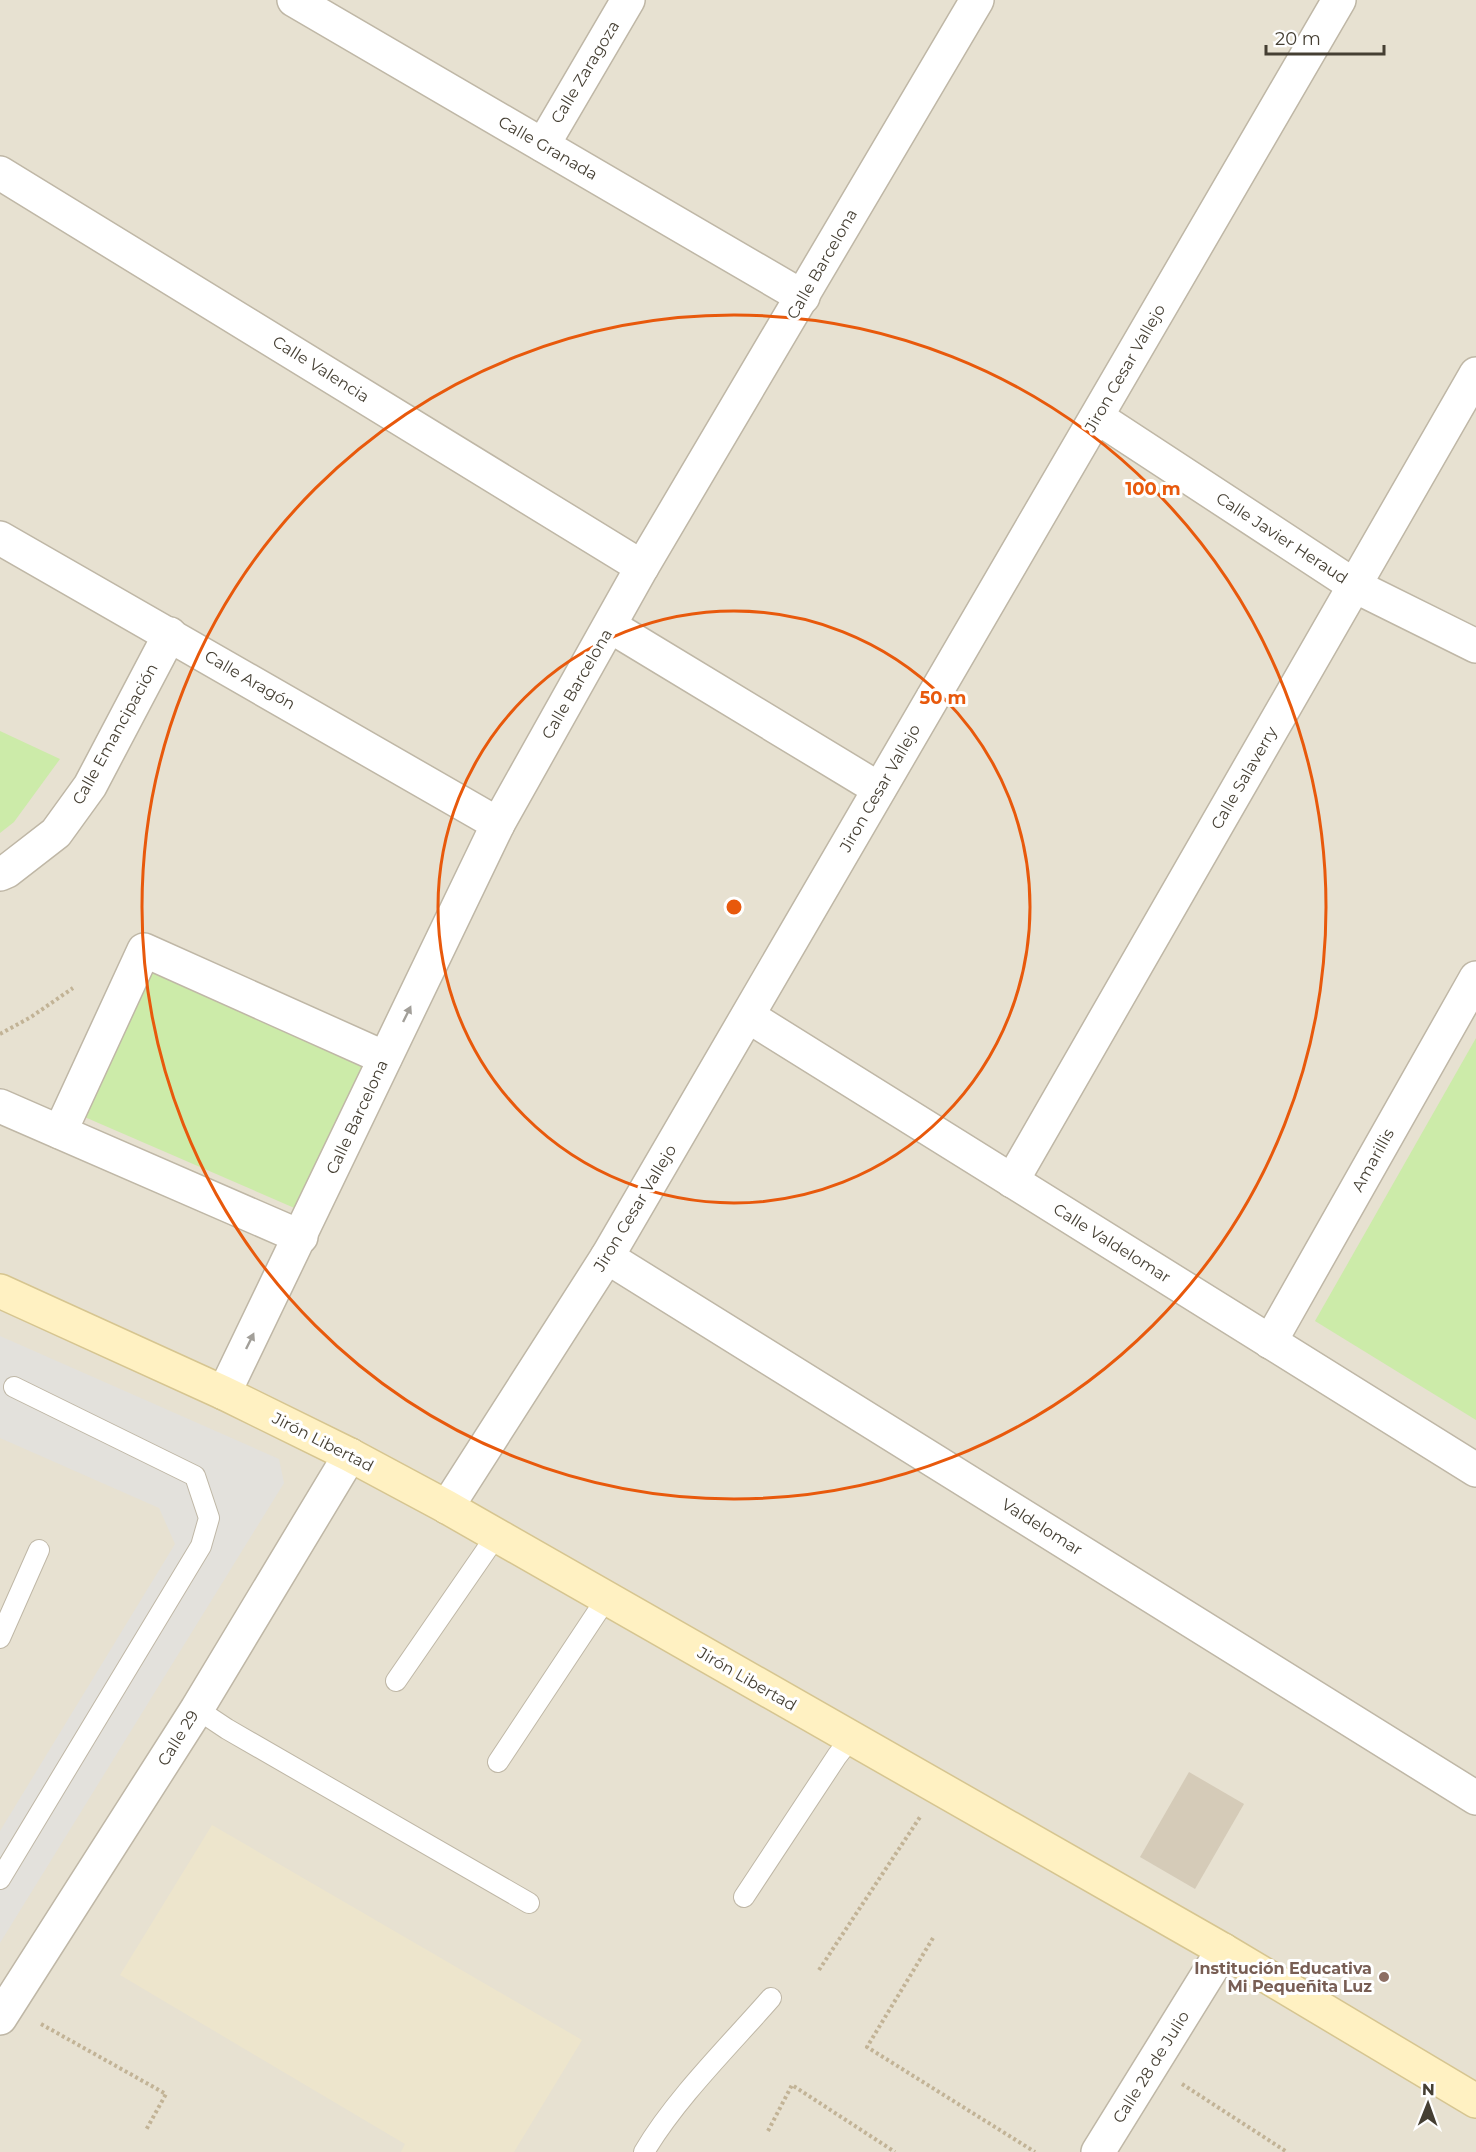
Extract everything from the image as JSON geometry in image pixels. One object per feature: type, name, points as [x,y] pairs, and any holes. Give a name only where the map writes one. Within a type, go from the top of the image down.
[{"type":"street","name":"Calle Granada","points":[[294,0],[803,297]]},
{"type":"street","name":"Calle Zaragoza","points":[[543,145],[628,0]]},
{"type":"street","name":"Calle Barcelona","points":[[224,1394],[498,824],[642,567],[977,0]]},
{"type":"street","name":"Jiron Cesar Vallejo","points":[[447,1507],[607,1257],[1339,0]]},
{"type":"street","name":"Calle Valencia","points":[[0,173],[642,567]]},
{"type":"street","name":"Calle Salaverry","points":[[1012,1181],[1476,374]]},
{"type":"street","name":"Calle Javier Heraud","points":[[1097,417],[1355,586],[1476,646]]},
{"type":"street","name":"Calle Aragón","points":[[0,538],[498,824]]},
{"type":"street","points":[[610,626],[879,789]]},
{"type":"street","name":"Calle Emancipación","points":[[0,874],[56,833],[90,786],[170,634]]},
{"type":"street","points":[[60,1132],[144,950],[385,1058]]},
{"type":"street","name":"Amarillis","points":[[1270,1342],[1476,978]]},
{"type":"street","name":"Calle Valdelomar","points":[[748,1016],[1476,1470]]},
{"type":"street","points":[[0,1106],[301,1237]]},
{"type":"street","name":"Valdelomar","points":[[607,1257],[1476,1798]]},
{"type":"street","name":"Jirón Libertad","points":[[0,1291],[224,1394],[350,1455],[447,1507],[1222,1950],[1476,2101]]},
{"type":"street","name":"Calle 29","points":[[4,2012],[197,1709],[350,1455]]},
{"type":"street","name":"Calle 28 de Julio","points":[[1098,2152],[1222,1950]]},
{"type":"lane","points":[[0,1879],[201,1546],[209,1518],[195,1476],[14,1387]]},
{"type":"lane","points":[[396,1681],[496,1536]]},
{"type":"lane","points":[[0,1638],[39,1550]]},
{"type":"lane","points":[[498,1762],[606,1599]]},
{"type":"lane","points":[[197,1709],[227,1729],[529,1903]]},
{"type":"lane","points":[[744,1897],[851,1738]]},
{"type":"lane","points":[[644,2152],[656,2132],[771,1998]]},
{"type":"path","points":[[0,1034],[31,1017],[73,988]]},
{"type":"path","points":[[819,1970],[939,1788]]},
{"type":"path","points":[[933,1938],[867,2047],[1035,2152]]},
{"type":"path","points":[[4,2012],[166,2094],[146,2130]]},
{"type":"path","points":[[1152,2065],[1287,2152]]},
{"type":"path","points":[[768,2131],[792,2085],[895,2152]]},
{"type":"shaded area","points":[[0,0],[1476,0],[1476,2152],[0,2152]]},
{"type":"shaded area","points":[[0,1336],[279,1459],[284,1483],[0,1943],[0,1831],[175,1544],[159,1508],[0,1438]]},
{"type":"shaded area","points":[[212,1825],[582,2040],[514,2152],[401,2152],[405,2144],[120,1975]]},
{"type":"green space","points":[[0,731],[60,759],[14,822],[0,833]]},
{"type":"green space","points":[[146,955],[371,1056],[299,1210],[73,1112]]},
{"type":"green space","points":[[1476,1038],[1476,1420],[1315,1321]]},
{"type":"building","points":[[1189,1772],[1244,1804],[1195,1889],[1140,1857]]},
{"type":"place","name":"Institución Educativa Mi Pequeñita Luz","points":[[1384,1977]]}]
